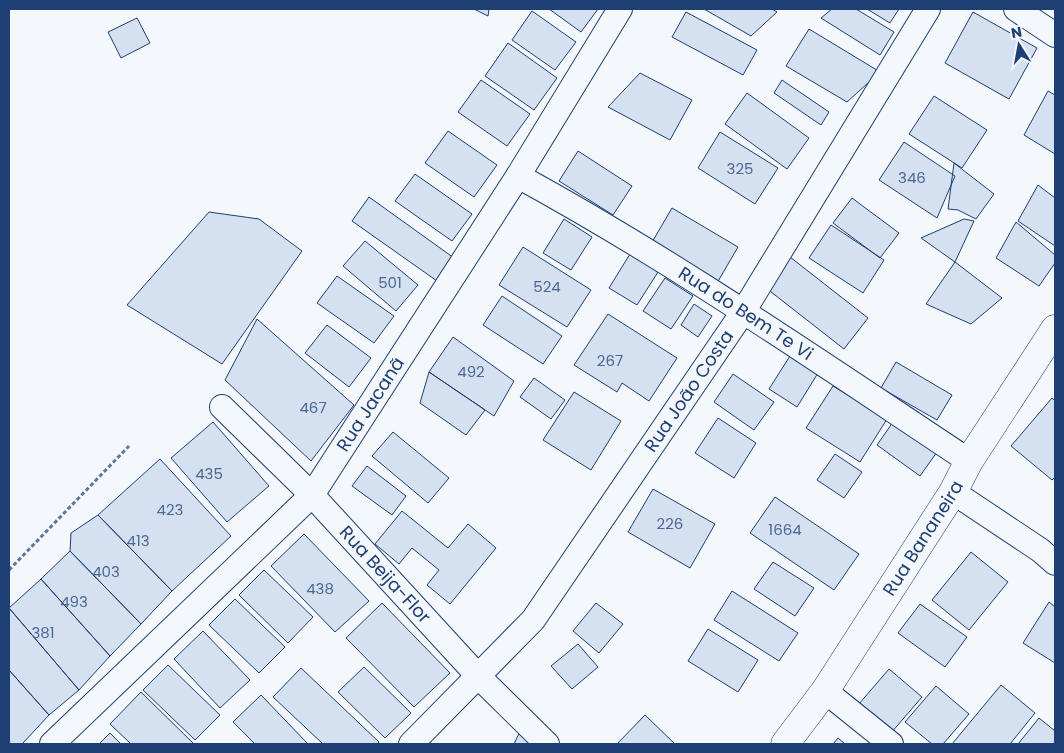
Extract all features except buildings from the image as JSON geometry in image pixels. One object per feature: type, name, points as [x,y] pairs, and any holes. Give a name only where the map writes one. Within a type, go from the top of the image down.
[{"type":"street","name":"Rua Jacanã","points":[[52,744],[312,495],[518,176],[620,9]]},
{"type":"street","name":"Rua João Costa","points":[[411,744],[533,620],[743,312],[928,9]]},
{"type":"street","points":[[1016,9],[1055,35]]},
{"type":"street","name":"Rua do Bem Te Vi","points":[[518,176],[568,203],[743,312],[969,461]]},
{"type":"street","name":"Rua Bananeira","points":[[785,744],[825,691],[953,492],[969,461],[1055,329]]},
{"type":"street","name":"Rua Beija-Flor","points":[[222,407],[312,495],[479,677],[547,744]]},
{"type":"street","points":[[953,492],[1055,562]]},
{"type":"street","points":[[825,691],[891,744]]},
{"type":"path","points":[[9,570],[129,446]]}]
